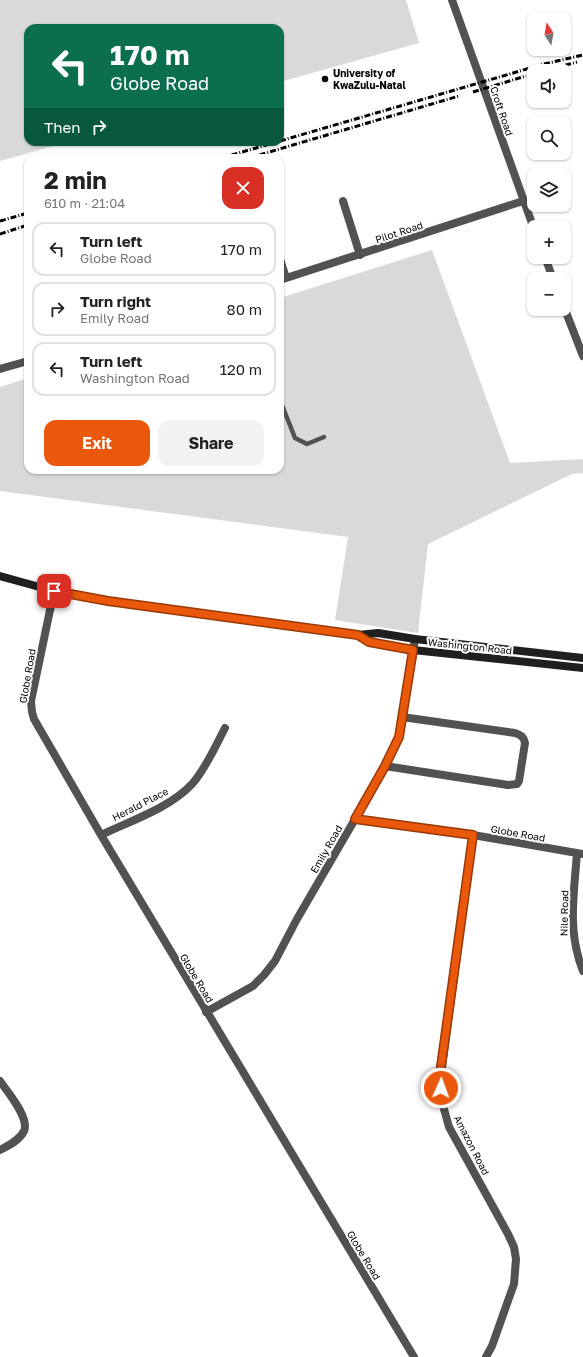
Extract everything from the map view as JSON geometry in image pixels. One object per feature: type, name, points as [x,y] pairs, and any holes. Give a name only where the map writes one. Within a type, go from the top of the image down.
[{"type":"main road","name":"Washington Road","points":[[0,576],[54,591],[108,601],[358,635],[378,633],[415,639],[583,658]]},
{"type":"main road","name":"Washington Road","points":[[358,635],[369,642],[413,650],[583,668]]},
{"type":"street","name":"Croft Road","points":[[452,0],[531,220]]},
{"type":"street","points":[[343,201],[360,255]]},
{"type":"street","name":"Pilot Road","points":[[284,279],[524,201]]},
{"type":"street","points":[[568,316],[583,356]]},
{"type":"street","points":[[0,369],[24,362]]},
{"type":"street","name":"Globe Road","points":[[54,591],[31,701],[32,712],[38,727],[206,1012],[414,1357]]},
{"type":"street","name":"Emily Road","points":[[206,1012],[254,986],[275,961],[297,919],[385,766],[399,737],[415,639]]},
{"type":"street","points":[[385,766],[503,785],[513,785],[517,784],[519,781],[525,743],[524,738],[520,734],[402,717]]},
{"type":"street","name":"Herald Place","points":[[101,835],[157,809],[181,794],[193,783],[225,728]]},
{"type":"street","name":"Globe Road","points":[[355,819],[473,835],[580,854]]},
{"type":"street","name":"Amazon Road","points":[[473,835],[440,1074],[442,1102],[450,1127],[508,1234],[516,1259],[514,1284],[492,1346],[486,1357]]},
{"type":"street","name":"Nile Road","points":[[580,854],[572,929],[574,943],[583,971]]},
{"type":"street","points":[[0,1081],[25,1119],[25,1125],[24,1131],[12,1144],[0,1150]]},
{"type":"lane","points":[[284,410],[295,438],[307,444],[324,437]]},
{"type":"shaded area","name":"University of KwaZulu-Natal","points":[[0,0],[406,0],[419,43],[284,81],[284,24],[24,24],[24,146],[54,146],[0,161]]},
{"type":"shaded area","points":[[432,250],[510,463],[583,459],[583,473],[572,474],[428,544],[418,633],[335,620],[348,537],[0,491],[0,387],[24,379],[24,474],[284,474],[284,297]]},
{"type":"railway","points":[[284,140],[544,64],[583,55]]},
{"type":"railway","points":[[570,64],[577,62]]},
{"type":"railway","points":[[473,92],[526,76]]},
{"type":"railway","points":[[263,154],[459,96]]},
{"type":"railway","points":[[235,154],[263,146]]},
{"type":"railway","points":[[0,221],[24,214]]},
{"type":"railway","points":[[0,234],[24,226]]},
{"type":"place","name":"University of KwaZulu-Natal","points":[[325,79]]},
{"type":"route","points":[[54,591],[108,601],[358,635],[369,642],[413,650],[399,737],[393,752],[355,819],[473,835],[440,1074],[441,1088]]}]
